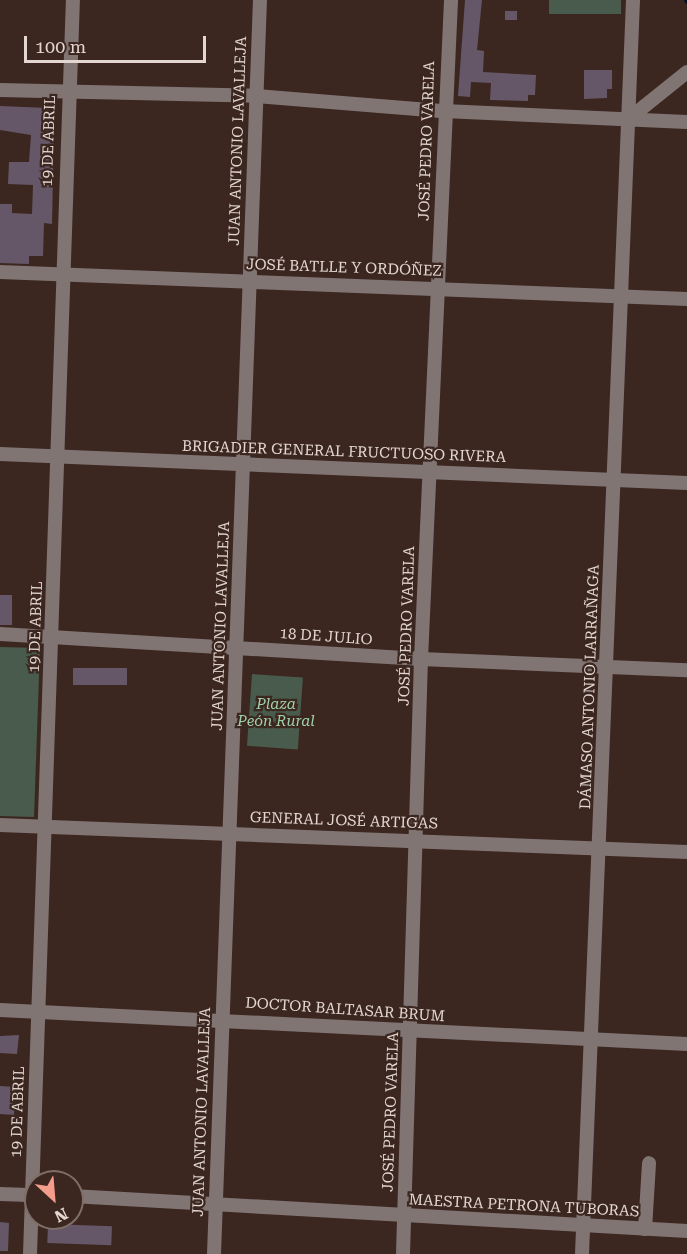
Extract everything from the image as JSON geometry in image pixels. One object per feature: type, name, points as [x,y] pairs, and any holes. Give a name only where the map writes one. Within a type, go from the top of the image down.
[{"type":"street","name":"19 DE ABRIL","points":[[35,1170],[58,456],[61,274],[67,92],[73,0]]},
{"type":"street","name":"JUAN ANTONIO LAVALLEJA","points":[[214,1254],[260,0]]},
{"type":"street","name":"JOSÉ PEDRO VARELA","points":[[403,1254],[421,659],[444,111],[451,0]]},
{"type":"street","name":"DÁMASO ANTONIO LARRAÑAGA","points":[[582,1254],[600,849],[626,121],[633,0]]},
{"type":"street","points":[[626,121],[687,72]]},
{"type":"street","points":[[0,90],[67,92],[80,89],[256,96],[444,111],[687,122]]},
{"type":"street","name":"JOSÉ BATLLE Y ORDÓÑEZ","points":[[0,272],[687,299]]},
{"type":"street","name":"BRIGADIER GENERAL FRUCTUOSO RIVERA","points":[[0,454],[687,483]]},
{"type":"street","name":"18 DE JULIO","points":[[0,633],[421,659],[687,670]]},
{"type":"street","name":"GENERAL JOSÉ ARTIGAS","points":[[0,825],[687,852]]},
{"type":"street","name":"DOCTOR BALTASAR BRUM","points":[[0,1010],[222,1019],[410,1031],[687,1044]]},
{"type":"street","points":[[645,1228],[649,1163]]},
{"type":"street","points":[[0,1194],[24,1195]]},
{"type":"street","name":"MAESTRA PETRONA TUBORAS","points":[[84,1196],[216,1202],[405,1216],[687,1231]]},
{"type":"street","name":"19 DE ABRIL","points":[[30,1254],[32,1230]]},
{"type":"green space","points":[[549,0],[621,0],[621,14],[549,14]]},
{"type":"green space","points":[[0,647],[40,648],[34,817],[0,816]]},
{"type":"green space","name":"Plaza Peón Rural","points":[[252,674],[303,678],[298,749],[247,746]]},
{"type":"building","points":[[465,0],[482,0],[477,50],[484,51],[483,72],[536,75],[535,95],[528,95],[528,101],[490,100],[491,83],[471,82],[470,97],[458,96]]},
{"type":"building","points":[[505,11],[517,11],[517,20],[505,20]]},
{"type":"building","points":[[584,70],[612,70],[612,89],[607,89],[607,98],[584,99]]},
{"type":"building","points":[[0,106],[48,108],[47,129],[54,129],[52,224],[44,223],[43,256],[29,256],[29,264],[0,263],[0,204],[12,204],[12,213],[32,214],[33,185],[8,184],[9,162],[29,162],[31,135],[0,130]]},
{"type":"building","points":[[0,595],[12,595],[12,625],[0,625]]},
{"type":"building","points":[[73,668],[127,668],[127,685],[73,685]]},
{"type":"building","points":[[19,1035],[17,1054],[0,1053],[0,1036]]},
{"type":"building","points":[[0,1086],[16,1087],[14,1115],[0,1114]]},
{"type":"building","points":[[0,1222],[9,1223],[8,1251],[0,1251]]},
{"type":"building","points":[[84,1225],[112,1226],[111,1245],[47,1243],[48,1230],[84,1230]]}]
